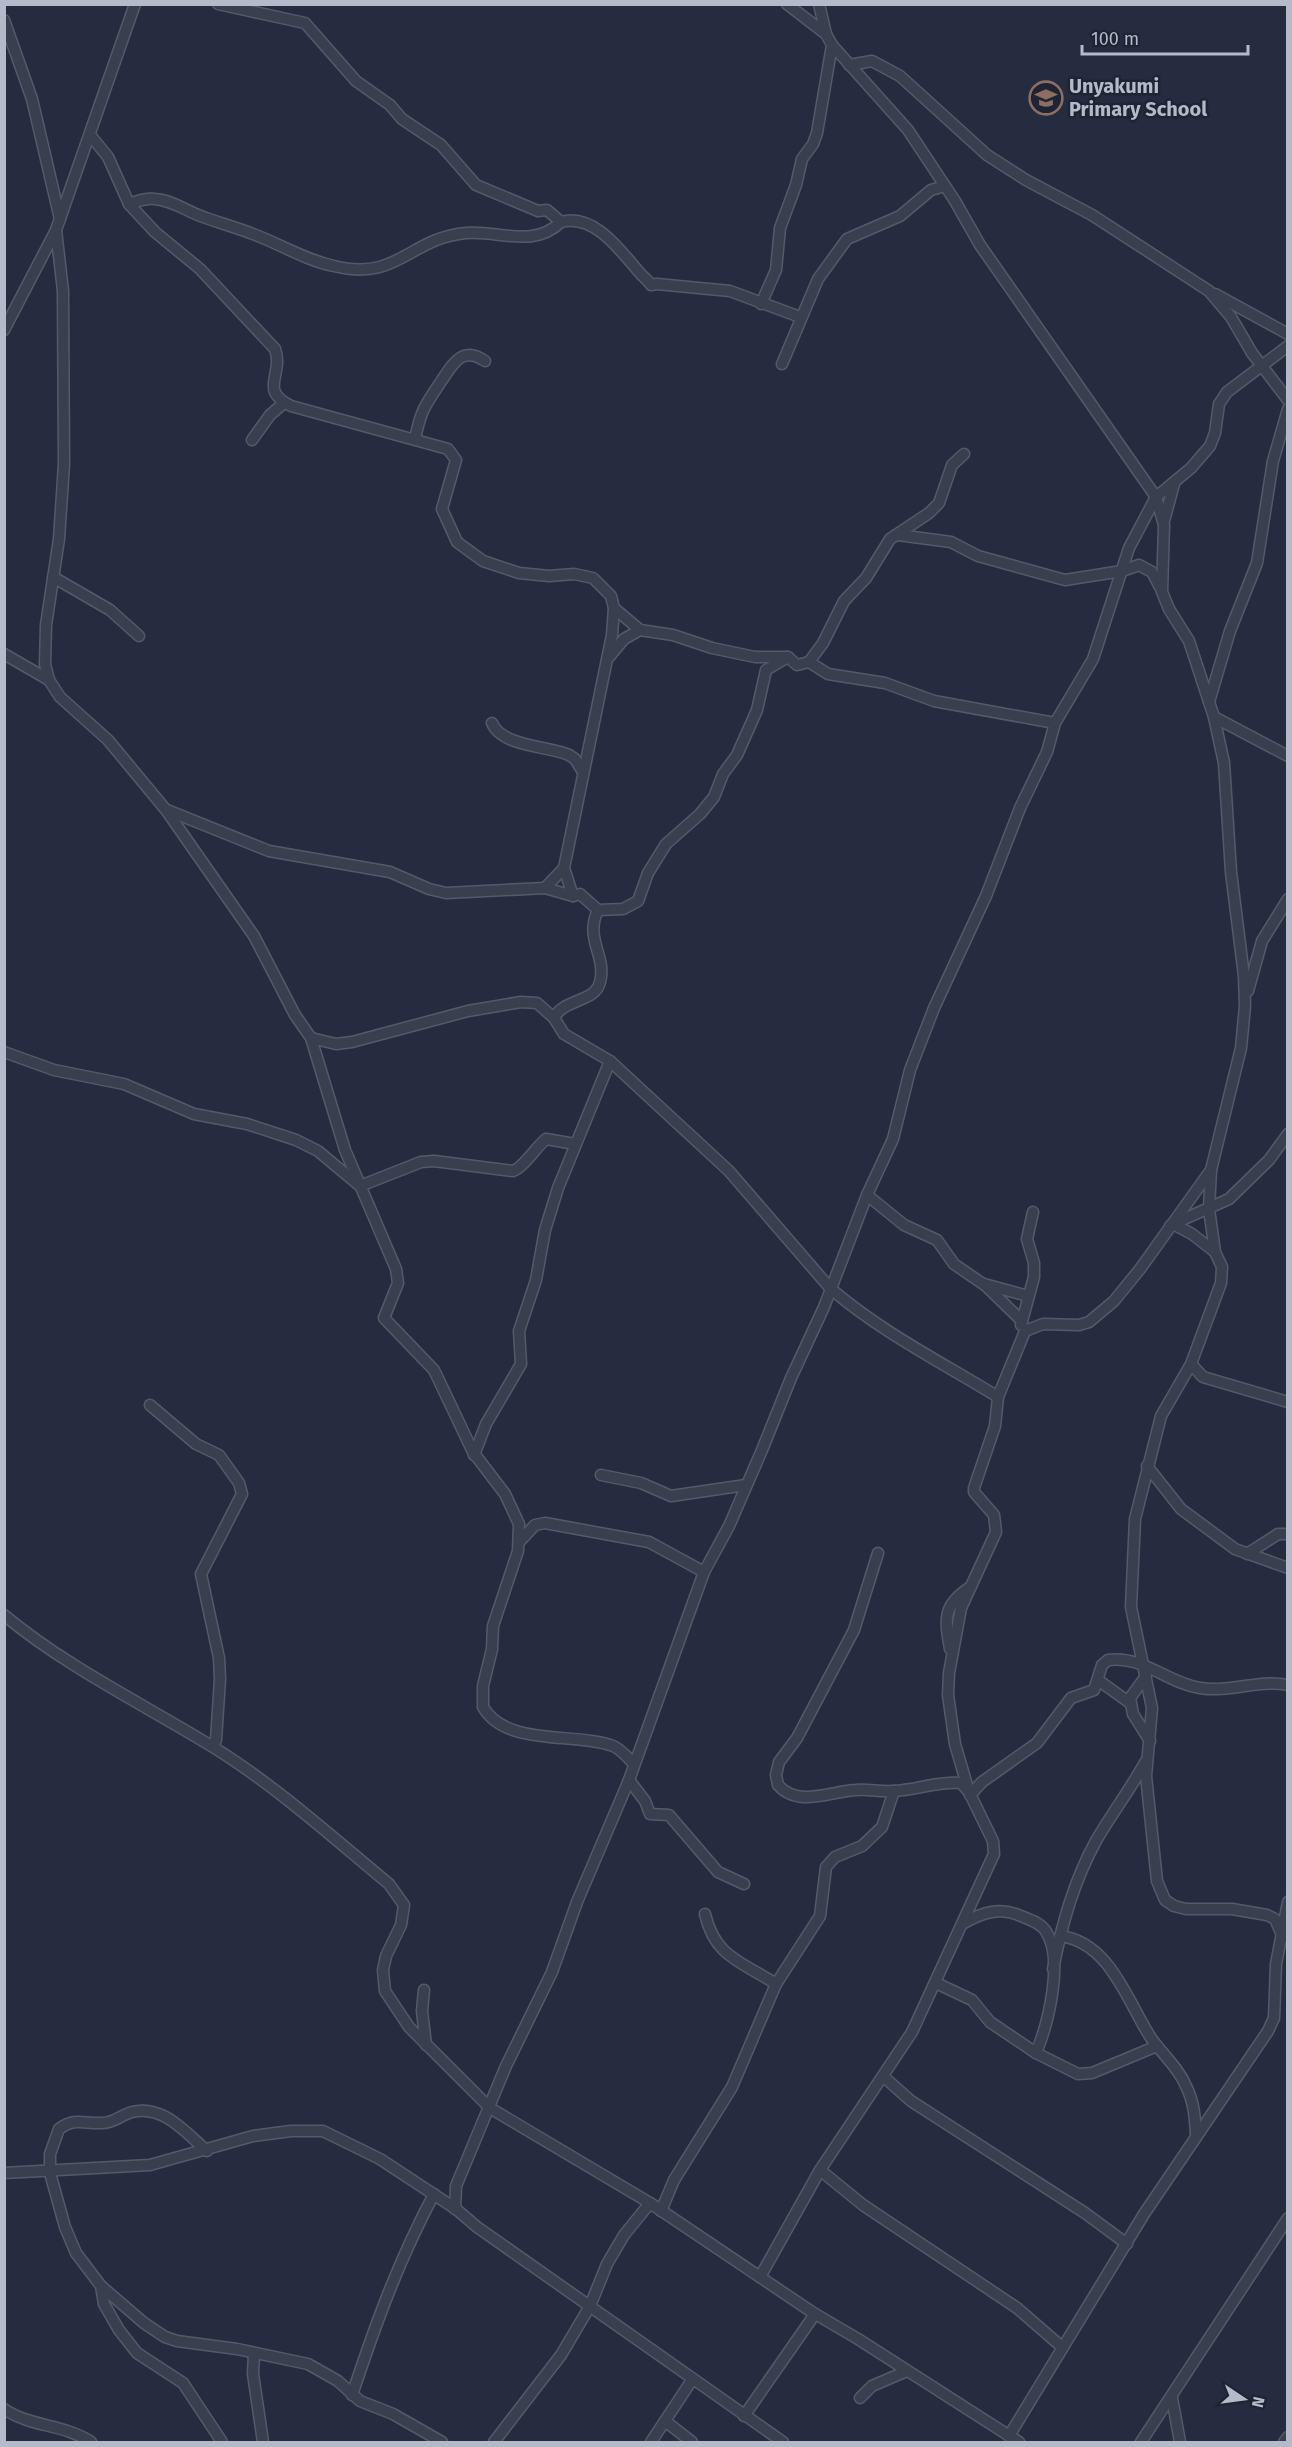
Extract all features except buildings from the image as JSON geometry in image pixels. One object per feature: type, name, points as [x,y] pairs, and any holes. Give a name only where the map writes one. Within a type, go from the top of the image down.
[{"type":"street","points":[[4,330],[56,230],[135,4]]},
{"type":"street","points":[[218,4],[304,23],[356,81],[390,105],[402,119],[441,145],[476,184],[538,211],[547,210],[561,222]]},
{"type":"street","points":[[787,4],[826,34]]},
{"type":"street","points":[[819,4],[826,34],[832,45],[908,130],[980,245],[1156,496],[1164,525]]},
{"type":"street","points":[[4,20],[32,99],[60,219]]},
{"type":"street","points":[[761,304],[776,270],[780,228],[796,185],[802,159],[813,144],[822,115],[832,45]]},
{"type":"street","points":[[849,65],[872,62],[900,76],[987,155],[1026,180],[1092,215],[1209,291],[1287,334]]},
{"type":"street","points":[[90,135],[108,156],[129,204],[155,232],[200,269],[232,306],[267,338],[278,356],[273,391],[275,396],[284,403],[446,448],[455,455],[456,467],[442,509],[451,533],[466,550],[483,561],[519,573],[549,576],[574,574],[593,578],[609,592],[614,608],[606,661],[564,868],[573,896]]},
{"type":"street","points":[[782,364],[818,279],[847,239],[900,216],[931,190],[945,186]]},
{"type":"street","points":[[129,204],[143,199],[163,200],[254,234],[293,253],[331,266],[360,270],[394,264],[418,247],[446,237],[480,232],[531,237],[543,235],[561,222],[573,219],[593,227],[617,245],[651,285],[723,289],[800,317]]},
{"type":"street","points":[[56,230],[64,301],[64,464],[59,539],[46,625],[45,664],[49,680],[60,696],[108,740],[166,810],[240,913],[295,1015],[310,1038],[336,1124],[396,1269],[398,1283],[384,1318],[434,1370],[474,1455],[511,1503],[519,1524],[520,1541],[493,1626],[492,1649],[483,1686],[483,1707],[495,1722],[509,1728],[555,1738],[608,1744],[616,1747],[634,1764]]},
{"type":"street","points":[[1209,291],[1231,318],[1287,400]]},
{"type":"street","points":[[455,2209],[456,2186],[506,2066],[552,1972],[577,1902],[629,1780],[704,1572],[729,1526],[824,1307],[867,1195],[893,1139],[910,1070],[934,1008],[986,896],[1020,808],[1047,752],[1055,723],[1093,659],[1129,548],[1156,496],[1174,484],[1210,446],[1215,433],[1219,404],[1227,392],[1263,367],[1287,346]]},
{"type":"street","points":[[415,439],[424,404],[453,363],[463,355],[470,354],[485,361]]},
{"type":"street","points":[[252,440],[270,415],[284,403]]},
{"type":"street","points":[[1209,703],[1230,632],[1257,563],[1273,461],[1287,410]]},
{"type":"street","points":[[614,608],[640,630],[673,635],[712,648],[755,657],[788,657],[797,665],[809,662],[823,643],[844,601],[866,578],[890,539],[935,507],[952,465],[964,454]]},
{"type":"street","points":[[1162,592],[1164,525],[1174,484]]},
{"type":"street","points":[[897,535],[951,542],[978,556],[1065,580],[1122,571],[1139,565],[1152,572],[1169,609],[1189,641],[1214,717],[1224,763],[1231,872],[1245,1006]]},
{"type":"street","points":[[53,577],[110,610],[139,636]]},
{"type":"street","points":[[606,661],[619,643],[640,630]]},
{"type":"street","points":[[4,654],[49,680]]},
{"type":"street","points":[[166,810],[268,851],[390,872],[429,889],[446,893],[545,888],[573,896],[580,894],[598,910],[623,909],[638,902],[648,873],[666,844],[700,814],[714,797],[723,774],[737,755],[757,710],[766,670],[788,657]]},
{"type":"street","points":[[809,662],[828,674],[885,683],[934,701],[1055,723]]},
{"type":"street","points":[[1214,717],[1287,756]]},
{"type":"street","points":[[492,723],[501,734],[519,742],[569,755],[584,772]]},
{"type":"street","points":[[545,888],[564,868]]},
{"type":"street","points":[[1282,1937],[1275,1919],[1267,1915],[1232,1909],[1185,1909],[1165,1900],[1157,1881],[1146,1776],[1152,1708],[1131,1607],[1135,1519],[1147,1466],[1161,1416],[1191,1364],[1221,1283],[1222,1267],[1215,1251],[1209,1209],[1211,1170],[1236,1076],[1245,1006],[1262,941],[1287,899]]},
{"type":"street","points":[[554,1018],[562,1007],[595,992],[600,983],[601,968],[592,935],[598,910]]},
{"type":"street","points":[[310,1038],[336,1044],[352,1042],[468,1011],[521,1002],[537,1003],[554,1018],[564,1034],[610,1060],[729,1171],[830,1288],[849,1305],[909,1345],[998,1397]]},
{"type":"street","points":[[4,1052],[54,1071],[124,1084],[194,1114],[247,1124],[296,1140],[318,1151],[360,1186]]},
{"type":"street","points":[[474,1455],[486,1424],[521,1364],[519,1331],[536,1280],[545,1230],[575,1144],[610,1060]]},
{"type":"street","points":[[1171,1226],[1229,1199],[1246,1185],[1269,1160],[1287,1134]]},
{"type":"street","points":[[360,1186],[421,1162],[435,1161],[513,1171],[518,1170],[530,1153],[546,1139],[575,1144]]},
{"type":"street","points":[[760,2277],[820,2170],[912,2032],[994,1854],[993,1841],[970,1793],[955,1744],[949,1673],[958,1621],[969,1588],[996,1532],[994,1515],[974,1492],[974,1488],[995,1426],[998,1397],[1018,1344],[1025,1331],[1036,1326],[1056,1323],[1079,1325],[1096,1317],[1120,1294],[1211,1170]]},
{"type":"street","points":[[867,1195],[904,1225],[937,1240],[954,1264],[1006,1304],[1022,1321]]},
{"type":"street","points":[[1018,1344],[1035,1268],[1027,1239],[1033,1212]]},
{"type":"street","points":[[1171,1226],[1192,1234],[1215,1251]]},
{"type":"street","points":[[979,1282],[1028,1296]]},
{"type":"street","points":[[824,1307],[849,1305]]},
{"type":"street","points":[[1191,1364],[1203,1377]]},
{"type":"street","points":[[1179,1382],[1203,1377],[1286,1401]]},
{"type":"street","points":[[150,1405],[196,1444],[219,1455],[239,1483],[242,1494],[201,1574],[215,1637],[220,1679],[216,1740],[212,1746]]},
{"type":"street","points":[[1147,1466],[1181,1509],[1235,1549],[1287,1568]]},
{"type":"street","points":[[602,1475],[641,1483],[671,1496],[746,1485]]},
{"type":"street","points":[[520,1541],[536,1525],[545,1523],[649,1542],[704,1572]]},
{"type":"street","points":[[1247,1554],[1275,1535],[1287,1534]]},
{"type":"street","points":[[878,1553],[847,1647],[797,1738],[780,1762],[776,1775],[781,1789],[800,1797],[856,1790],[894,1791],[943,1782],[962,1783],[970,1793]]},
{"type":"street","points":[[4,1615],[94,1678],[212,1746],[287,1799],[399,1896],[404,1905],[404,1916],[386,1956],[383,1980],[385,1991],[409,2028],[490,2108],[650,2203],[814,2314],[1019,2442]]},
{"type":"street","points":[[970,1793],[1037,1743],[1071,1698],[1094,1690],[1102,1665],[1108,1660],[1141,1662],[1161,1674],[1200,1688],[1219,1690],[1274,1683],[1287,1685]]},
{"type":"street","points":[[1146,1676],[1130,1698],[1130,1703],[1133,1714],[1150,1741]]},
{"type":"street","points":[[1098,1680],[1130,1703]]},
{"type":"street","points":[[1036,2053],[1049,2018],[1053,1969],[1060,1936],[1079,1876],[1098,1839],[1148,1758]]},
{"type":"street","points":[[629,1780],[645,1801],[650,1814],[669,1815],[718,1872],[744,1884]]},
{"type":"street","points":[[661,2211],[674,2180],[732,2087],[776,1984],[820,1916],[826,1867],[835,1857],[862,1846],[882,1827],[894,1791]]},
{"type":"street","points":[[1008,2436],[1196,2135],[1263,2041],[1272,2023],[1276,1964],[1287,1902]]},
{"type":"street","points":[[963,1923],[982,1913],[993,1911],[1012,1912],[1038,1923],[1050,1942],[1053,1969]]},
{"type":"street","points":[[705,1914],[708,1928],[727,1955],[776,1984]]},
{"type":"street","points":[[1060,1936],[1078,1940],[1096,1952],[1109,1968],[1157,2046],[1167,2056],[1186,2084],[1195,2111],[1196,2135]]},
{"type":"street","points":[[936,1983],[972,2000],[990,2022],[1036,2053],[1065,2069],[1086,2074],[1157,2046]]},
{"type":"street","points":[[424,1990],[422,2011],[426,2045]]},
{"type":"street","points":[[884,2077],[911,2101],[1047,2187],[1127,2244]]},
{"type":"street","points":[[207,2151],[167,2117],[145,2110],[134,2111],[110,2122],[76,2120],[59,2129],[50,2154],[50,2173],[65,2228],[76,2253],[101,2286],[165,2337],[254,2353],[318,2368],[338,2381],[352,2395],[393,2414],[442,2442]]},
{"type":"street","points":[[4,2173],[50,2173],[91,2166],[150,2165],[207,2151],[253,2136],[291,2132],[324,2132],[380,2159],[434,2194],[692,2380],[783,2442]]},
{"type":"street","points":[[820,2170],[863,2205],[1017,2308],[1062,2347]]},
{"type":"street","points":[[352,2395],[388,2288],[405,2247],[434,2194]]},
{"type":"street","points":[[494,2442],[561,2355],[590,2306],[618,2244],[650,2203]]},
{"type":"street","points":[[1141,2442],[1283,2231],[1287,2218]]},
{"type":"street","points":[[101,2286],[104,2304],[124,2336],[146,2360],[183,2383],[222,2442]]},
{"type":"street","points":[[744,2416],[814,2314]]},
{"type":"street","points":[[254,2353],[253,2374],[263,2442]]},
{"type":"street","points":[[860,2398],[872,2386],[907,2371]]},
{"type":"street","points":[[651,2442],[692,2380]]},
{"type":"street","points":[[1172,2398],[1180,2442]]},
{"type":"street","points":[[4,2409],[16,2417],[47,2424],[91,2442]]},
{"type":"street","points":[[665,2421],[692,2442]]},
{"type":"street","points":[[1284,2442],[1287,2437]]},
{"type":"place","name":"Unyakumi Primary School","points":[[1046,98]]}]
